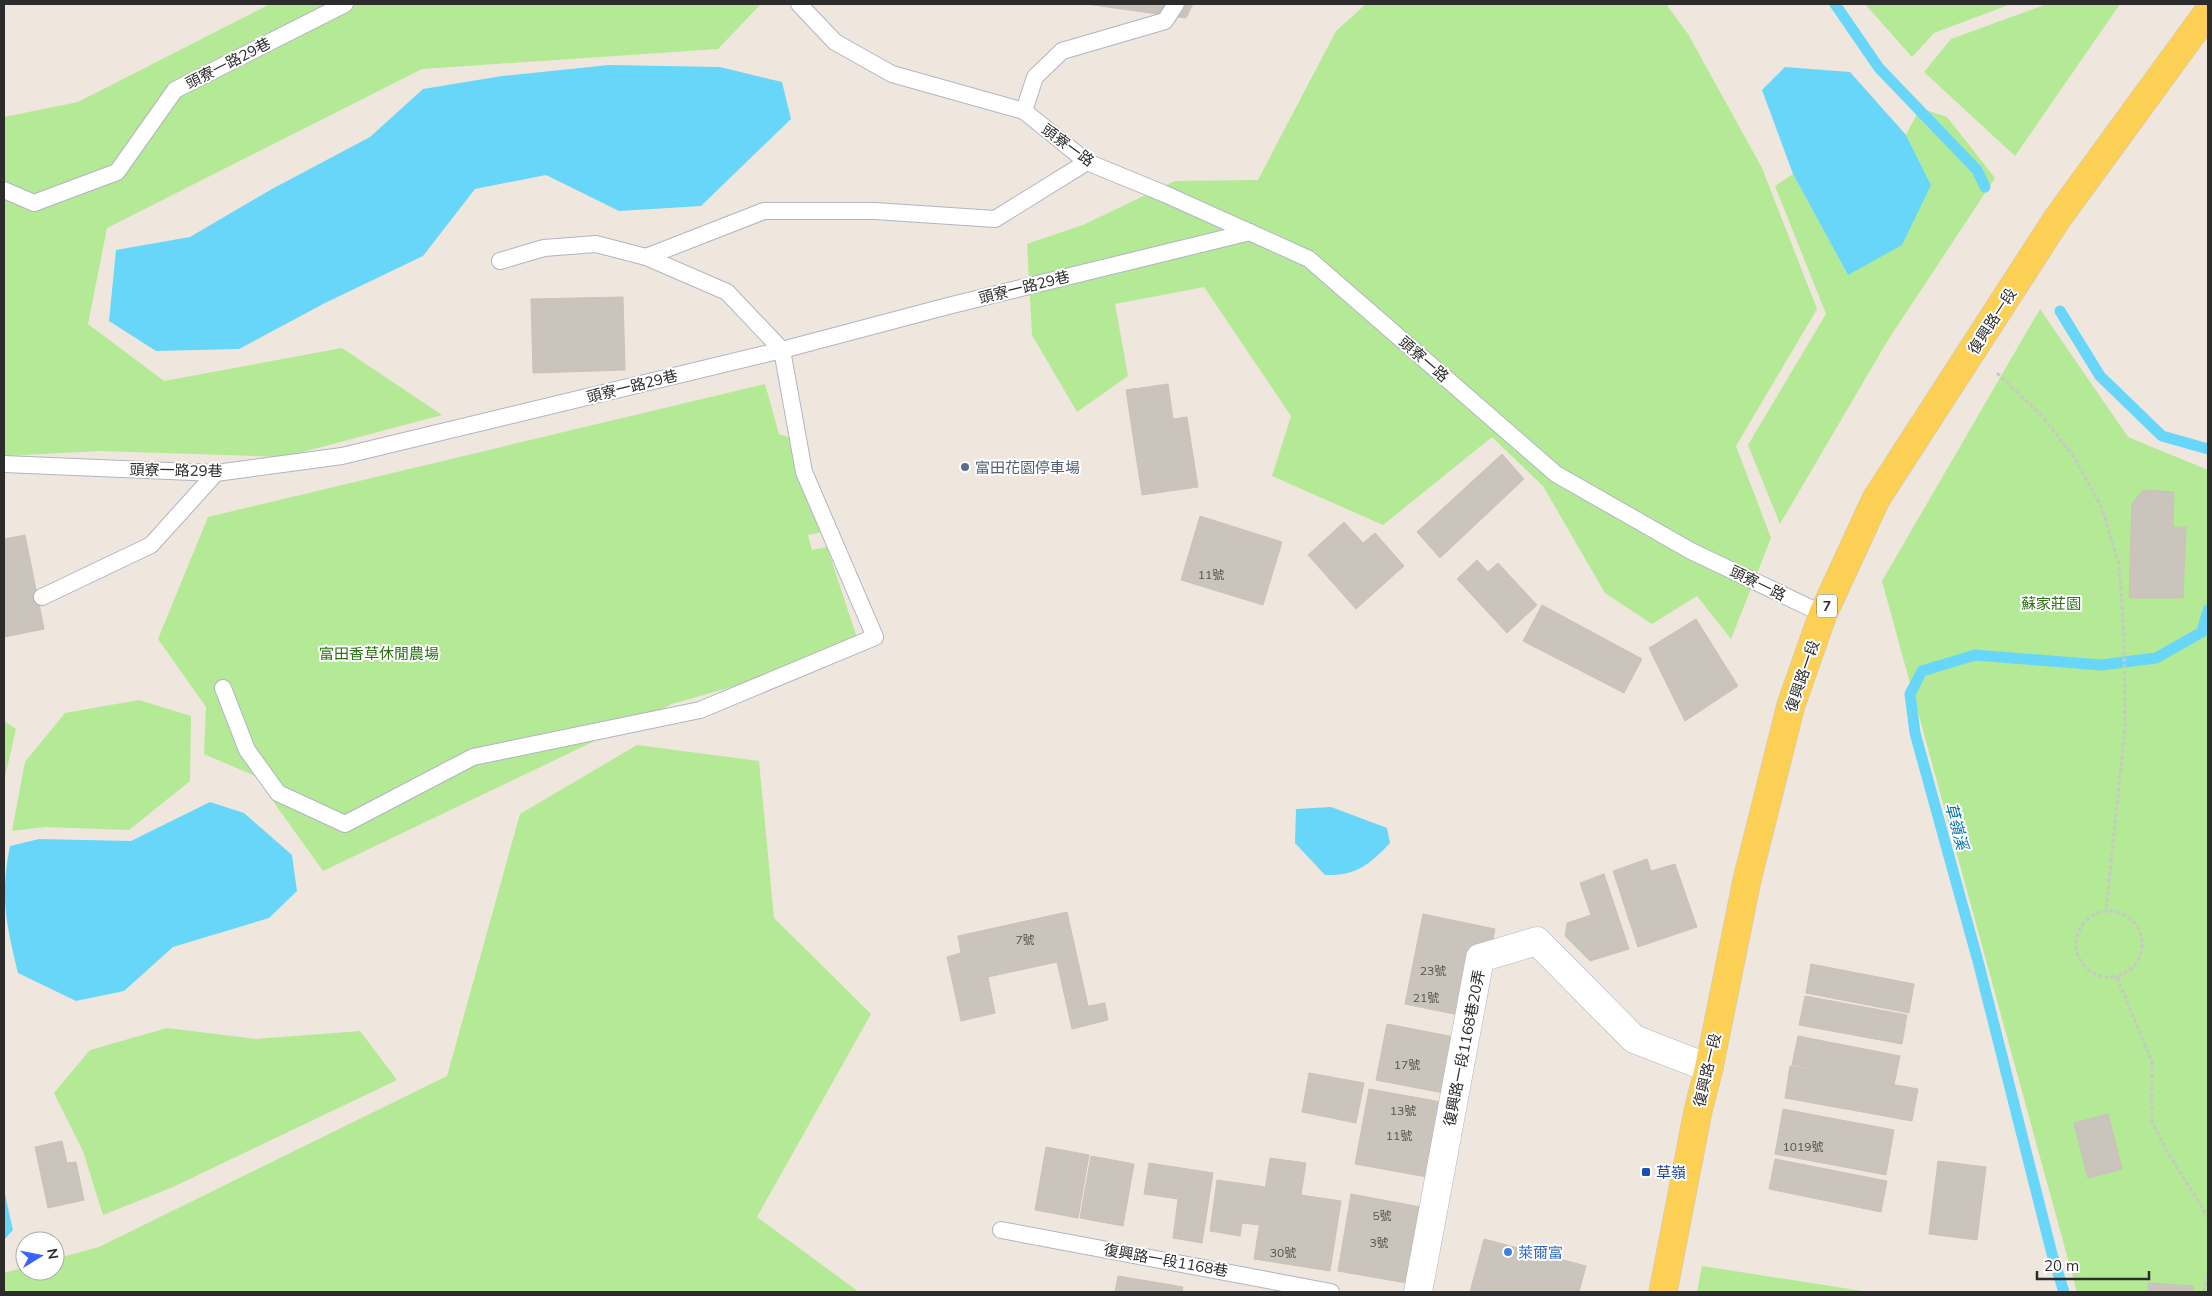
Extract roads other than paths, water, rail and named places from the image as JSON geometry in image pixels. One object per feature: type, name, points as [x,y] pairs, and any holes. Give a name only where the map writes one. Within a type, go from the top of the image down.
[{"type":"main road","name":"復興路一段","points":[[1663,1292],[1698,1111],[1709,1068],[1749,871],[1791,705],[1823,614],[1876,499],[2057,219],[2208,12]]},
{"type":"street","name":"復興路一段1168巷20弄","points":[[1418,1292],[1480,958],[1537,941],[1634,1039],[1709,1068]]},
{"type":"lane","name":"頭寮一路29巷","points":[[4,190],[34,203],[117,172],[175,90],[345,4]]},
{"type":"lane","name":"頭寮一路","points":[[799,4],[835,42],[892,74],[1024,111],[1087,162],[1308,259],[1556,474],[1691,551],[1823,614]]},
{"type":"lane","points":[[1024,111],[1035,77],[1062,51],[1164,21],[1176,4]]},
{"type":"lane","points":[[646,257],[764,211],[875,211],[995,219],[1087,162]]},
{"type":"lane","name":"頭寮一路29巷","points":[[4,464],[216,473],[342,456],[782,350],[948,306],[1250,232]]},
{"type":"lane","points":[[223,688],[246,750],[278,793],[345,824],[473,757],[700,710],[875,637],[804,472],[782,350],[727,292],[646,257],[596,244],[544,248],[500,261]]},
{"type":"lane","points":[[42,597],[151,545],[216,473]]},
{"type":"lane","name":"復興路一段1168巷","points":[[1001,1230],[1263,1285],[1331,1292]]},
{"type":"water","points":[[609,65],[720,67],[782,82],[791,119],[701,206],[619,211],[546,175],[475,189],[423,256],[325,303],[239,349],[156,351],[109,321],[116,250],[190,237],[272,189],[370,137],[423,89],[502,76]]},
{"type":"water","points":[[1785,67],[1850,72],[1906,135],[1931,185],[1902,245],[1848,275],[1793,174],[1762,90]]},
{"type":"water","points":[[210,802],[244,813],[292,855],[297,891],[269,918],[173,947],[124,991],[76,1001],[18,973],[10,940],[5,896],[5,880],[10,846],[39,839],[131,841]]},
{"type":"water","points":[[1331,807],[1387,828],[1390,843],[1361,868],[1345,874],[1325,875],[1295,843],[1296,809]]},
{"type":"water","points":[[4,1190],[13,1230],[4,1240]]},
{"type":"waterway","points":[[1835,4],[1879,68],[1977,170],[1985,187]]},
{"type":"waterway","points":[[2060,311],[2100,376],[2162,436],[2208,449]]},
{"type":"waterway","name":"草嶺溪","points":[[2064,1292],[2052,1254],[1979,965],[1915,733],[1910,694],[1922,671],[1975,655],[2101,665],[2156,658],[2202,632],[2208,610]]},
{"type":"place","name":"富田花園停車場","points":[[965,467]]},
{"type":"place","name":"草嶺","points":[[1646,1172]]},
{"type":"place","name":"萊爾富","points":[[1508,1252]]},
{"type":"park label","name":"蘇家莊園","points":[[2051,603]]},
{"type":"park label","name":"富田香草休閒農場","points":[[379,653]]}]
